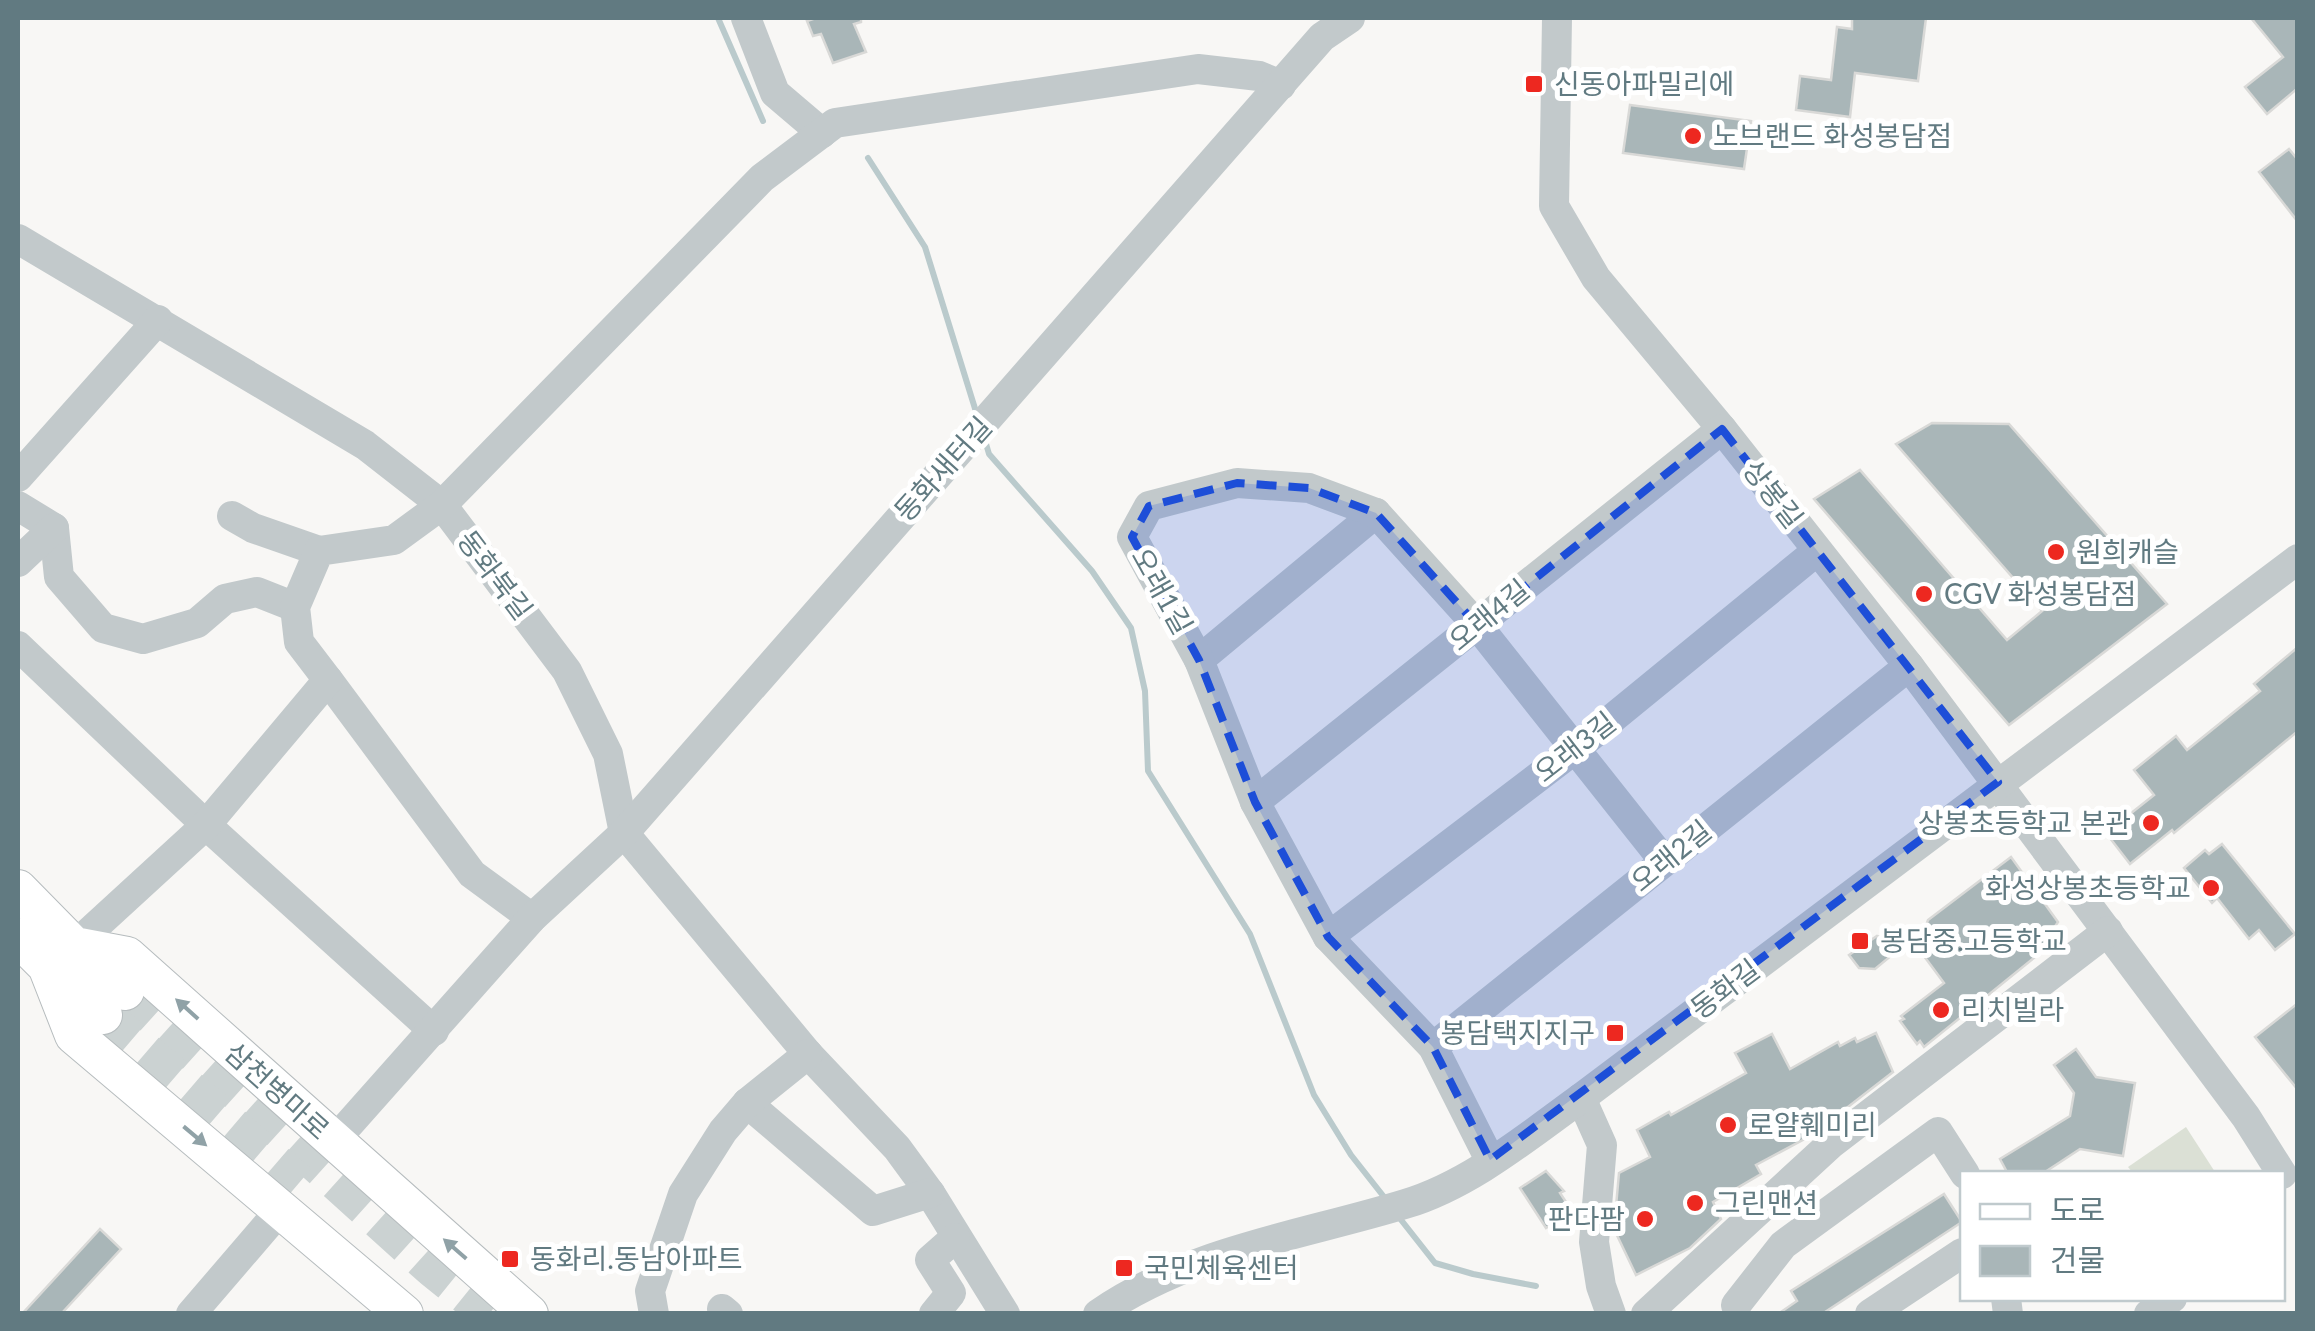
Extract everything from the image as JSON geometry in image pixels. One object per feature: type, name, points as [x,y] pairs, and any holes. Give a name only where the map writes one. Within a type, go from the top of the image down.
[{"type":"main road","points":[[18,889],[60,956],[114,1003]]},
{"type":"main road","points":[[18,938],[60,956]]},
{"type":"main road","points":[[60,956],[74,1035],[404,1314]]},
{"type":"main road","name":"삼천병마로","points":[[60,956],[128,956],[528,1314]]},
{"type":"street","points":[[746,18],[775,93],[822,133]]},
{"type":"street","name":"동화새터길","points":[[334,1142],[532,918],[624,833],[1322,37],[1350,18]]},
{"type":"street","name":"상봉길","points":[[1557,18],[1554,206],[1596,278],[1722,430],[1998,782],[2246,1117],[2280,1171]]},
{"type":"street","points":[[232,516],[253,528],[319,552],[394,540],[442,505],[762,178],[834,124],[1198,69],[1258,76],[1280,86]]},
{"type":"street","name":"동화북길","points":[[20,245],[158,320],[365,445],[442,505],[567,670],[608,754],[624,833],[808,1054],[897,1148],[930,1193],[1005,1314]]},
{"type":"street","points":[[18,476],[158,320]]},
{"type":"street","name":"오래4길","points":[[1255,802],[1722,430]]},
{"type":"street","name":"오래1길","points":[[1490,1160],[1433,1047],[1328,938],[1255,802],[1199,660],[1132,537],[1149,506],[1238,484],[1309,488],[1376,513],[1476,625],[1664,861]]},
{"type":"street","points":[[18,506],[54,528]]},
{"type":"street","points":[[1199,660],[1376,513]]},
{"type":"street","points":[[54,528],[59,577],[103,628],[143,639],[198,623],[225,599],[257,592],[295,607]]},
{"type":"street","points":[[18,562],[54,528]]},
{"type":"street","name":"오래3길","points":[[1328,938],[1575,748],[1817,551]]},
{"type":"street","points":[[319,552],[295,607],[299,642],[472,874],[532,918]]},
{"type":"street","name":"동화길","points":[[1098,1314],[1203,1260],[1266,1239],[1407,1204],[1447,1187],[1490,1160],[1581,1098],[2298,559]]},
{"type":"street","points":[[18,646],[434,1031]]},
{"type":"street","name":"오래2길","points":[[1433,1047],[1909,666]]},
{"type":"street","points":[[60,956],[206,824],[328,680]]},
{"type":"street","points":[[1646,1314],[1832,1143],[2108,931]]},
{"type":"street","points":[[654,1314],[650,1291],[683,1194],[722,1131],[747,1103],[808,1054]]},
{"type":"street","points":[[1581,1098],[1602,1145],[1594,1242],[1601,1286],[1611,1314]]},
{"type":"street","points":[[747,1103],[873,1211],[930,1193]]},
{"type":"street","points":[[1736,1305],[1783,1244],[1940,1124],[1964,1171]]},
{"type":"street","points":[[191,1314],[282,1208]]},
{"type":"street","points":[[934,1314],[951,1293],[930,1260],[955,1238]]},
{"type":"street","points":[[1870,1314],[1960,1254]]},
{"type":"highlighted area","points":[[1722,429],[1998,782],[1490,1160],[1433,1047],[1328,937],[1255,802],[1199,660],[1132,537],[1149,506],[1237,483],[1309,488],[1376,513],[1477,625]]},
{"type":"shaded area","points":[[2186,1127],[2214,1171],[2131,1171],[2128,1167]]},
{"type":"building","points":[[861,18],[861,22],[854,24],[866,52],[833,63],[821,34],[813,36],[807,21]]},
{"type":"building","points":[[1852,18],[1926,18],[1918,81],[1855,73],[1850,117],[1796,110],[1800,76],[1831,80],[1837,27],[1852,29]]},
{"type":"building","points":[[2251,18],[2298,18],[2298,88],[2267,114],[2245,87],[2283,57]]},
{"type":"building","points":[[1630,105],[1751,121],[1744,169],[1623,153]]},
{"type":"building","points":[[2289,149],[2298,160],[2298,222],[2259,172]]},
{"type":"building","name":"원희캐슬","points":[[1932,423],[2009,424],[2167,604],[2009,725],[1814,499],[1860,470],[2007,640],[2042,611],[1896,444]]},
{"type":"building","name":"상봉초등학교 본관","points":[[2298,647],[2298,731],[2174,833],[2172,830],[2130,864],[2106,833],[2154,795],[2134,770],[2176,736],[2187,750],[2260,691],[2254,684]]},
{"type":"building","points":[[2222,844],[2295,934],[2275,950],[2259,930],[2249,939],[2217,898],[2212,903],[2184,868],[2205,850],[2209,854]]},
{"type":"building","points":[[2011,857],[2058,922],[2052,931],[2056,940],[1924,1047],[1920,1041],[1917,1044],[1900,1021],[1904,1019],[1901,1016],[1944,983],[1918,948],[1928,920]]},
{"type":"building","points":[[1877,936],[1903,946],[1875,969],[1859,968],[1849,955]]},
{"type":"building","points":[[2298,1003],[2298,1090],[2255,1037]]},
{"type":"building","points":[[1876,1033],[1893,1072],[1844,1110],[1818,1123],[1821,1128],[1814,1134],[1756,1165],[1761,1174],[1713,1202],[1721,1219],[1690,1248],[1636,1275],[1614,1229],[1619,1173],[1650,1157],[1637,1130],[1746,1073],[1735,1053],[1772,1034],[1790,1069],[1838,1042],[1840,1046],[1855,1038],[1857,1042]]},
{"type":"building","points":[[2076,1049],[2096,1077],[2135,1083],[2123,1156],[2080,1149],[2047,1171],[2006,1171],[2000,1159],[2070,1116],[2074,1093],[2054,1065]]},
{"type":"building","points":[[1546,1171],[1564,1191],[1560,1193],[1572,1211],[1546,1228],[1520,1188]]},
{"type":"building","points":[[1944,1194],[1960,1219],[1960,1223],[1822,1314],[1778,1314],[1797,1301],[1791,1291]]},
{"type":"building","points":[[100,1229],[121,1249],[61,1314],[22,1314]]},
{"type":"waterway","points":[[718,18],[763,121]]},
{"type":"waterway","points":[[868,158],[925,247],[977,415]]},
{"type":"waterway","points":[[984,437],[989,454],[1092,571],[1131,628],[1145,691],[1148,771],[1250,934],[1314,1095],[1351,1155],[1388,1202]]},
{"type":"waterway","points":[[1398,1216],[1435,1263],[1536,1286]]},
{"type":"tunnel","points":[[125,991],[432,1268],[489,1314]]},
{"type":"tunnel","points":[[103,1015],[299,1183]]},
{"type":"place","name":"신동아파밀리에","points":[[1534,84]]},
{"type":"place","name":"노브랜드 화성봉담점","points":[[1693,136]]},
{"type":"place","name":"원희캐슬","points":[[2056,552]]},
{"type":"place","name":"CGV 화성봉담점","points":[[1924,594]]},
{"type":"place","name":"상봉초등학교 본관","points":[[2151,823]]},
{"type":"place","name":"화성상봉초등학교","points":[[2211,888]]},
{"type":"place","name":"봉담중.고등학교","points":[[1860,941]]},
{"type":"place","name":"리치빌라","points":[[1941,1010]]},
{"type":"place","name":"봉담택지지구","points":[[1615,1033]]},
{"type":"place","name":"로얄훼미리","points":[[1728,1125]]},
{"type":"place","name":"그린맨션","points":[[1695,1203]]},
{"type":"place","name":"판다팜","points":[[1645,1219]]},
{"type":"place","name":"동화리.동남아파트","points":[[510,1259]]},
{"type":"place","name":"국민체육센터","points":[[1124,1268]]}]
